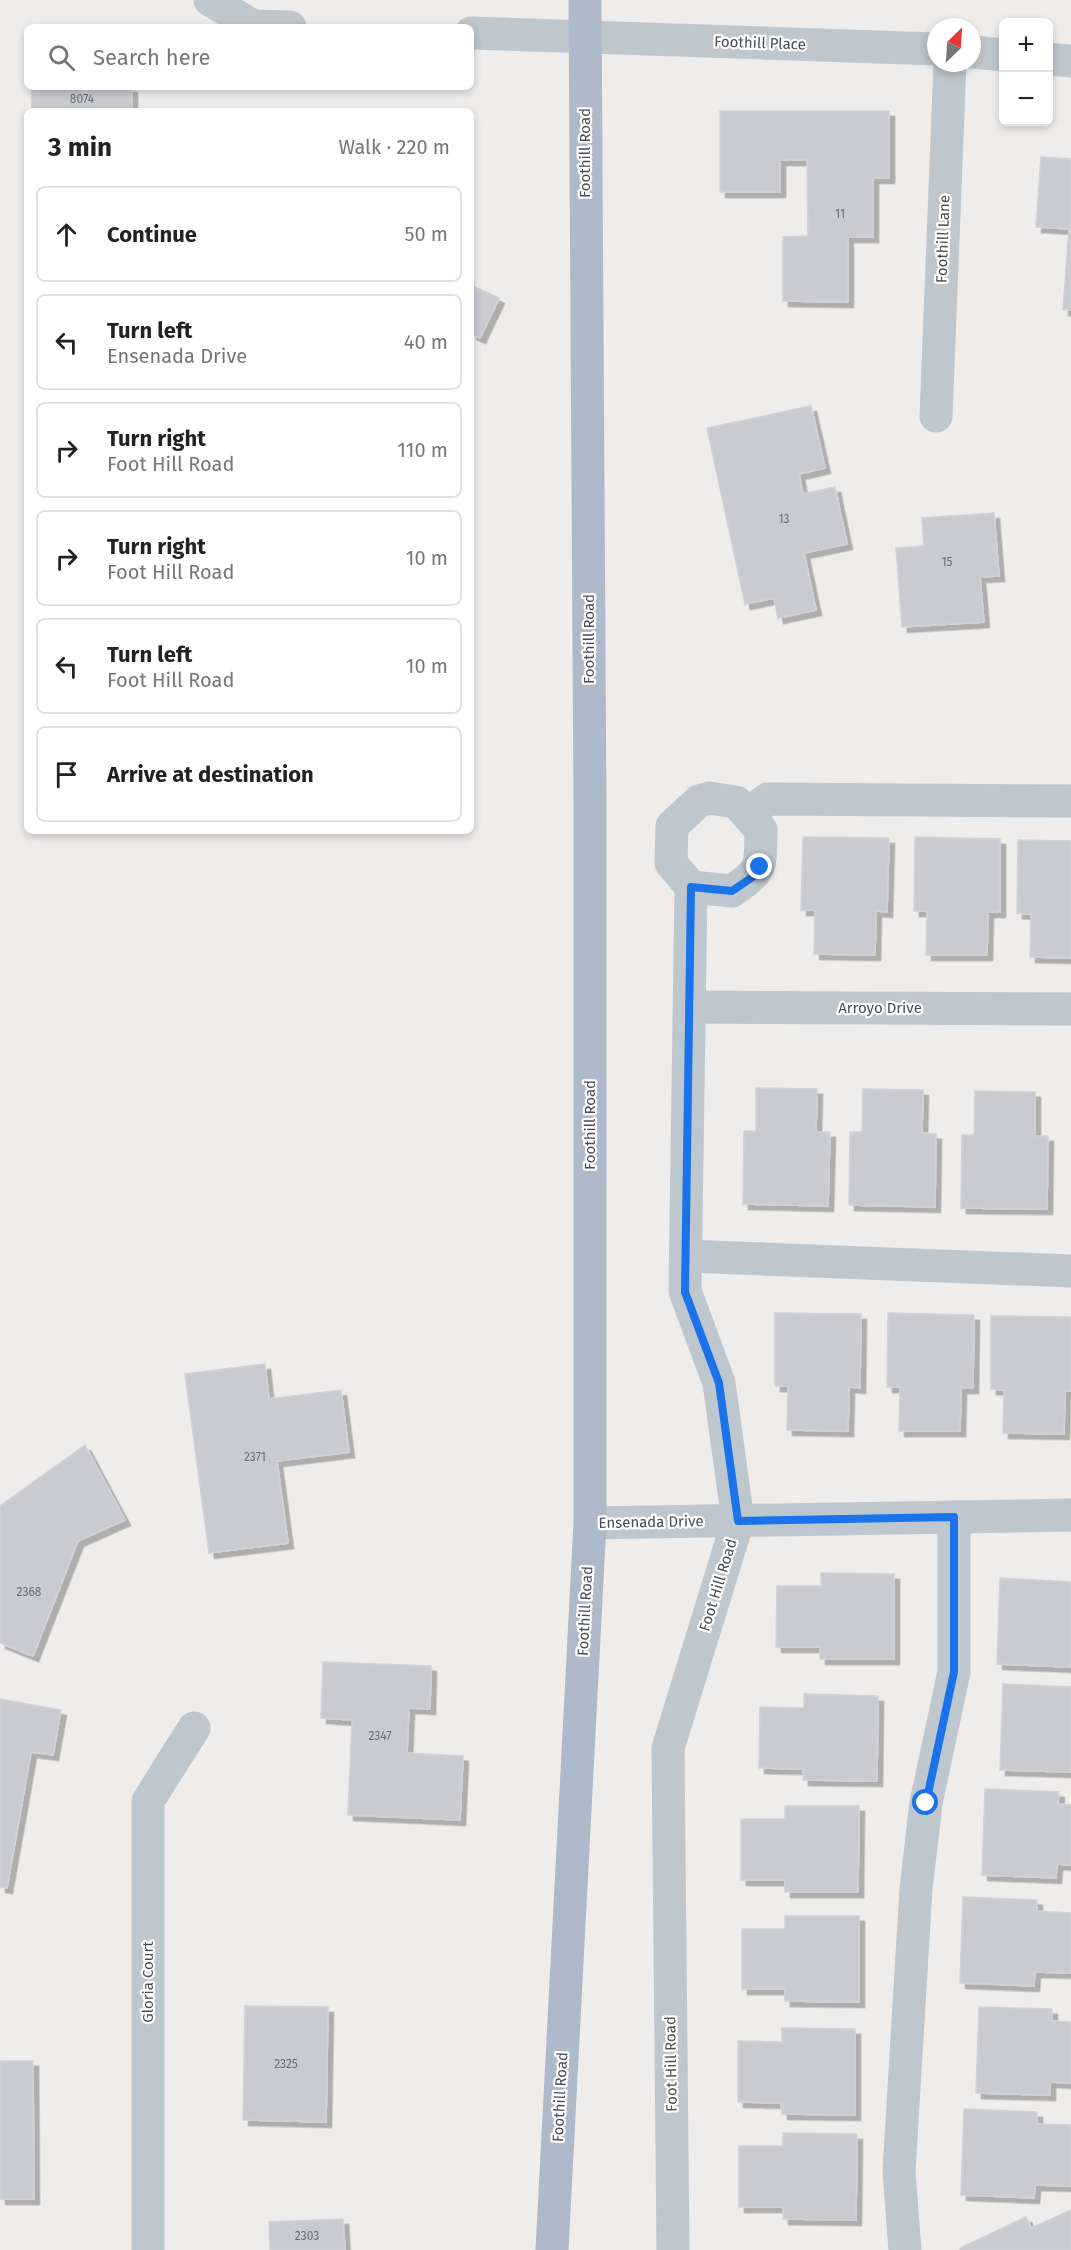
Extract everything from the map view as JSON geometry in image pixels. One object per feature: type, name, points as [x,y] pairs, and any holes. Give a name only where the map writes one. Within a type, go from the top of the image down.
[{"type":"main road","name":"Foothill Road","points":[[552,2250],[590,1523],[590,799],[585,0]]},
{"type":"street","points":[[210,0],[250,24]]},
{"type":"street","name":"Foothill Place","points":[[474,33],[927,49]]},
{"type":"street","points":[[981,53],[999,54]]},
{"type":"street","points":[[1053,59],[1071,61]]},
{"type":"street","name":"Foothill Lane","points":[[936,416],[950,72]]},
{"type":"street","points":[[709,798],[736,802],[747,814],[761,830],[760,867],[754,876],[732,891],[691,887],[671,862],[672,826],[699,801],[709,798]]},
{"type":"street","points":[[747,814],[768,799],[1071,801]]},
{"type":"street","name":"Foot Hill Road","points":[[673,2250],[668,1748],[738,1521],[719,1383],[685,1292],[691,887]]},
{"type":"street","name":"Arroyo Drive","points":[[690,1007],[1071,1009]]},
{"type":"street","points":[[686,1256],[1071,1271]]},
{"type":"street","name":"Ensenada Drive","points":[[590,1523],[1071,1515]]},
{"type":"street","points":[[904,2250],[899,2171],[916,1888],[926,1803],[954,1672],[954,1517]]},
{"type":"street","name":"Gloria Court","points":[[148,2250],[148,1801],[194,1728]]},
{"type":"building","points":[[31,90],[132,90],[132,108],[32,108]]},
{"type":"building","points":[[720,111],[889,111],[889,178],[873,178],[873,237],[848,237],[848,302],[783,301],[783,237],[808,236],[807,160],[780,160],[780,192],[720,192]]},
{"type":"building","points":[[1041,157],[1071,159],[1071,310],[1063,310],[1069,229],[1036,227]]},
{"type":"building","points":[[474,286],[499,298],[480,338],[474,335]]},
{"type":"building","points":[[811,406],[825,468],[799,474],[803,494],[835,487],[847,544],[804,553],[816,610],[778,618],[774,598],[745,604],[707,428]]},
{"type":"building","points":[[994,513],[999,576],[980,577],[984,622],[902,627],[896,548],[924,546],[922,518]]},
{"type":"building","points":[[803,837],[889,838],[887,912],[876,911],[875,955],[814,954],[815,910],[801,910]]},
{"type":"building","points":[[915,837],[1000,839],[1000,912],[988,912],[987,955],[926,955],[927,911],[914,911]]},
{"type":"building","points":[[1018,840],[1071,841],[1071,958],[1030,957],[1031,914],[1017,913]]},
{"type":"building","points":[[756,1088],[817,1089],[816,1132],[830,1132],[828,1206],[743,1204],[744,1131],[756,1131]]},
{"type":"building","points":[[863,1089],[923,1090],[922,1133],[936,1134],[935,1207],[849,1205],[850,1132],[862,1132]]},
{"type":"building","points":[[975,1091],[1035,1092],[1035,1136],[1048,1136],[1047,1209],[961,1208],[962,1135],[974,1135]]},
{"type":"building","points":[[775,1313],[861,1314],[860,1388],[849,1387],[848,1431],[787,1430],[788,1386],[775,1386]]},
{"type":"building","points":[[888,1313],[974,1315],[973,1388],[961,1388],[960,1431],[899,1431],[900,1387],[887,1387]]},
{"type":"building","points":[[991,1316],[1071,1317],[1071,1391],[1065,1391],[1064,1434],[1003,1433],[1004,1390],[991,1389]]},
{"type":"building","points":[[265,1364],[269,1399],[341,1390],[349,1452],[277,1461],[288,1543],[209,1553],[185,1374]]},
{"type":"building","points":[[85,1445],[125,1520],[78,1541],[33,1656],[0,1643],[0,1506]]},
{"type":"building","points":[[821,1573],[894,1574],[894,1659],[820,1659],[820,1647],[776,1647],[777,1586],[821,1586]]},
{"type":"building","points":[[1000,1578],[1071,1582],[1070,1667],[997,1664]]},
{"type":"building","points":[[323,1662],[431,1666],[430,1709],[409,1708],[407,1753],[463,1756],[460,1820],[348,1815],[352,1720],[321,1718]]},
{"type":"building","points":[[1003,1684],[1071,1687],[1071,1772],[1000,1770]]},
{"type":"building","points":[[804,1694],[878,1696],[877,1781],[803,1780],[803,1769],[759,1768],[760,1707],[804,1708]]},
{"type":"building","points":[[0,1699],[61,1710],[53,1755],[31,1752],[7,1888],[0,1887]]},
{"type":"building","points":[[985,1789],[1059,1792],[1058,1804],[1071,1805],[1071,1865],[1057,1864],[1056,1878],[982,1875]]},
{"type":"building","points":[[785,1806],[859,1806],[858,1892],[785,1892],[785,1880],[741,1880],[741,1819],[785,1819]]},
{"type":"building","points":[[963,1897],[1037,1900],[1037,1911],[1071,1913],[1071,1973],[1035,1972],[1034,1986],[960,1983]]},
{"type":"building","points":[[785,1916],[859,1916],[859,2002],[785,2001],[785,1989],[742,1989],[742,1929],[785,1929]]},
{"type":"building","points":[[245,2006],[328,2007],[326,2122],[243,2120]]},
{"type":"building","points":[[979,2007],[1052,2009],[1052,2021],[1071,2022],[1071,2083],[1050,2082],[1050,2095],[976,2093]]},
{"type":"building","points":[[782,2028],[855,2029],[855,2115],[782,2114],[781,2103],[738,2102],[738,2041],[782,2042]]},
{"type":"building","points":[[0,2061],[33,2061],[34,2199],[0,2199]]},
{"type":"building","points":[[964,2109],[1037,2112],[1037,2124],[1071,2125],[1071,2186],[1035,2185],[1034,2198],[961,2195]]},
{"type":"building","points":[[783,2133],[857,2134],[856,2220],[783,2219],[783,2207],[739,2207],[739,2146],[783,2146]]},
{"type":"building","points":[[1071,2210],[1071,2250],[960,2250],[1026,2217],[1031,2228]]},
{"type":"building","points":[[343,2219],[345,2250],[270,2250],[269,2222]]},
{"type":"route","points":[[760,867],[754,876],[732,891],[691,887],[685,1292],[719,1383],[738,1521],[954,1517],[954,1672],[926,1803]]}]
